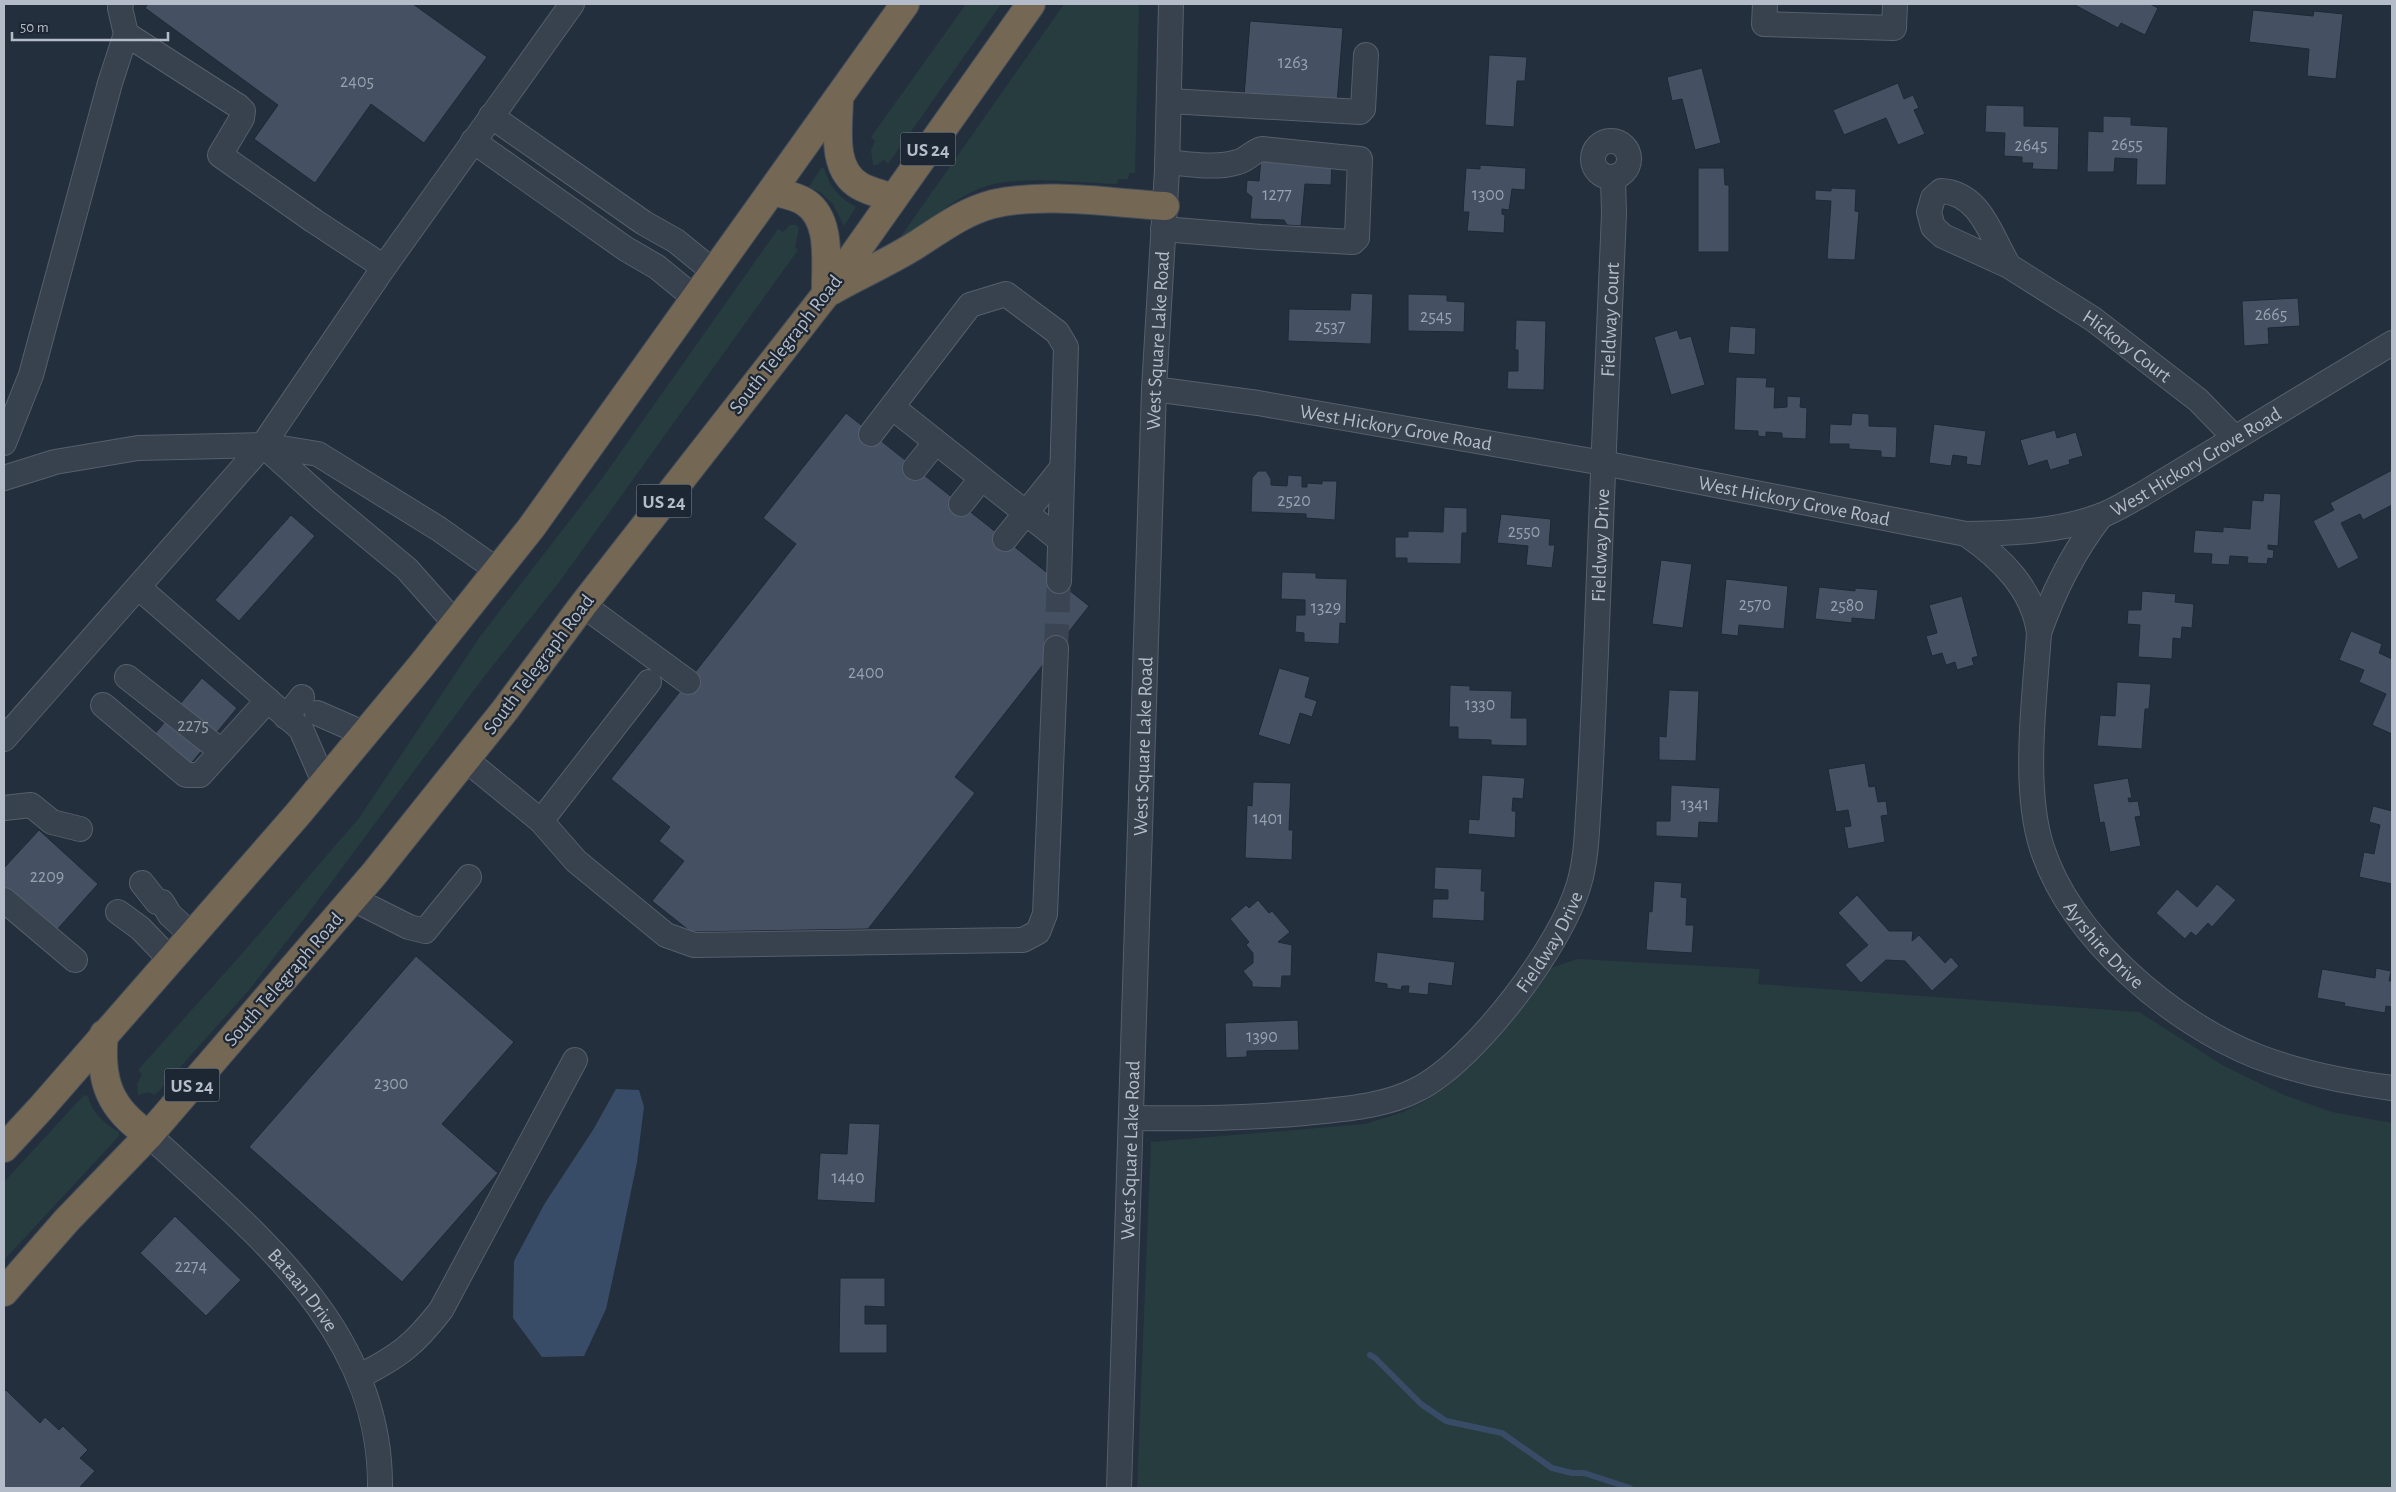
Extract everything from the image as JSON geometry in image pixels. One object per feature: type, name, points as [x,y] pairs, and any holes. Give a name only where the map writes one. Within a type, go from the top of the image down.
[{"type":"highway","points":[[4,1148],[41,1108],[324,782],[456,623],[564,483],[905,4]]},
{"type":"highway","name":"South Telegraph Road","points":[[4,1292],[92,1193],[149,1135],[353,899],[466,759],[583,605],[826,294],[1031,4]]},
{"type":"highway","points":[[839,97],[839,152],[842,167],[849,178],[861,187],[893,198]]},
{"type":"highway","points":[[772,191],[805,201],[814,209],[820,219],[824,236],[826,294],[916,245],[952,221],[971,211],[993,204],[1016,200],[1050,199],[1164,217]]},
{"type":"highway","points":[[104,1034],[102,1057],[104,1073],[115,1104],[130,1123],[149,1135]]},
{"type":"street","points":[[4,443],[31,374],[110,83],[126,34],[120,8],[121,4]]},
{"type":"street","points":[[4,738],[263,445],[384,267],[572,4]]},
{"type":"street","name":"West Square Lake Road","points":[[1119,1488],[1154,389],[1167,162],[1171,4]]},
{"type":"street","points":[[1765,4],[1764,24],[1894,28],[1895,4]]},
{"type":"street","points":[[126,34],[243,111],[242,118],[220,156],[384,267]]},
{"type":"street","points":[[1169,101],[1360,112],[1363,109],[1366,55]]},
{"type":"street","points":[[491,116],[644,223],[676,241],[714,272]]},
{"type":"street","points":[[474,141],[626,249],[657,268],[696,298]]},
{"type":"street","points":[[1164,217],[1270,238],[1353,242],[1357,238],[1361,162],[1356,157],[1262,149],[1251,152],[1242,161],[1226,166],[1167,162]]},
{"type":"street","points":[[535,185],[553,159]]},
{"type":"street","name":"Fieldway Court","points":[[1603,463],[1614,177]]},
{"type":"street","points":[[626,249],[644,223]]},
{"type":"street","name":"Hickory Court","points":[[2009,266],[2093,319],[2152,362],[2198,400],[2235,438]]},
{"type":"street","points":[[871,434],[970,305],[1006,294],[1057,332],[1066,347],[1059,582]]},
{"type":"street","name":"West Hickory Grove Road","points":[[1154,389],[1258,403],[1603,463],[1966,534],[2032,531],[2101,516],[2142,495],[2392,342]]},
{"type":"street","points":[[892,407],[935,443],[1060,540]]},
{"type":"street","points":[[915,468],[935,443]]},
{"type":"street","points":[[263,445],[324,500],[407,569],[456,623]]},
{"type":"street","points":[[4,478],[55,462],[138,448],[263,445],[318,454],[439,529],[497,570]]},
{"type":"street","name":"Fieldway Drive","points":[[1132,1118],[1197,1120],[1272,1116],[1370,1105],[1404,1095],[1436,1078],[1467,1051],[1518,992],[1540,963],[1570,912],[1580,882],[1585,853],[1592,751],[1603,463]]},
{"type":"street","points":[[1005,539],[1062,468]]},
{"type":"street","points":[[961,504],[981,479]]},
{"type":"street","name":"Ayrshire Drive","points":[[2039,633],[2063,573],[2080,543],[2101,516]]},
{"type":"street","name":"Ayrshire Drive","points":[[1966,534],[2000,561],[2024,591],[2036,615],[2039,633],[2032,768],[2037,828],[2054,878],[2083,923],[2120,964],[2164,1002],[2186,1018],[2230,1044],[2257,1056],[2316,1075],[2392,1088]]},
{"type":"street","points":[[138,587],[301,729],[324,782]]},
{"type":"street","points":[[583,605],[688,682]]},
{"type":"street","points":[[466,759],[541,821],[576,861],[666,935],[694,945],[1023,940],[1038,932],[1045,914],[1056,648]]},
{"type":"street","points":[[127,677],[221,751]]},
{"type":"street","points":[[541,821],[649,682]]},
{"type":"street","points":[[103,705],[186,775],[200,775],[268,700]]},
{"type":"street","points":[[286,717],[310,705],[365,734]]},
{"type":"street","points":[[6,813],[31,805],[52,822],[80,828]]},
{"type":"street","points":[[353,899],[409,927],[425,930],[469,877]]},
{"type":"street","points":[[142,883],[157,902],[162,902],[170,915],[192,935]]},
{"type":"street","points":[[4,900],[75,960]]},
{"type":"street","points":[[118,912],[140,928],[170,959]]},
{"type":"street","points":[[360,1376],[397,1356],[422,1334],[441,1310],[575,1060]]},
{"type":"street","name":"Bataan Drive","points":[[149,1135],[284,1263],[336,1331],[360,1376],[370,1405],[377,1440],[380,1488]]},
{"type":"green space","points":[[966,4],[1001,4],[888,164],[884,160],[877,165],[873,165],[871,150],[875,141],[871,137]]},
{"type":"green space","points":[[1064,4],[1139,4],[1135,173],[1129,173],[1128,179],[1118,179],[1117,184],[1034,180],[987,186],[951,204],[900,247],[895,245]]},
{"type":"green space","points":[[821,168],[824,168],[829,181],[836,191],[856,207],[844,226],[833,204],[820,192],[809,187]]},
{"type":"green space","points":[[790,225],[796,225],[799,228],[795,247],[798,250],[560,581],[483,678],[249,990],[159,1091],[154,1095],[149,1092],[138,1095],[137,1084],[142,1074],[138,1070],[359,818],[479,638],[601,480],[778,229],[783,232]]},
{"type":"green space","points":[[1577,959],[1760,969],[1758,984],[2139,1012],[2224,1066],[2284,1095],[2332,1112],[2392,1123],[2392,1488],[1137,1488],[1151,1142],[1365,1124],[1403,1112],[1449,1085],[1548,969]]},
{"type":"green space","points":[[84,1095],[88,1096],[100,1118],[119,1132],[119,1136],[4,1260],[4,1182]]},
{"type":"water","points":[[616,1089],[639,1090],[644,1107],[637,1162],[606,1309],[584,1356],[542,1357],[513,1318],[514,1261],[545,1203],[593,1130]]},
{"type":"building","points":[[148,4],[413,4],[487,57],[424,143],[371,104],[315,183],[254,139],[278,105],[145,8]]},
{"type":"building","points":[[2073,4],[2150,4],[2158,8],[2145,35],[2121,23],[2118,28]]},
{"type":"building","points":[[2253,10],[2313,16],[2314,11],[2343,14],[2336,79],[2307,76],[2309,49],[2249,42]]},
{"type":"building","points":[[1250,21],[1343,28],[1337,103],[1244,96]]},
{"type":"building","points":[[1489,55],[1527,57],[1525,81],[1517,81],[1514,127],[1485,125]]},
{"type":"building","points":[[1702,68],[1721,143],[1695,150],[1682,99],[1672,101],[1667,77]]},
{"type":"building","points":[[1898,83],[1904,99],[1913,95],[1919,108],[1914,110],[1925,134],[1898,145],[1886,118],[1844,135],[1833,110]]},
{"type":"building","points":[[1986,105],[2024,106],[2024,126],[2059,127],[2058,170],[2032,169],[2033,163],[2022,163],[2022,157],[2004,156],[2005,133],[1985,132]]},
{"type":"building","points":[[2103,116],[2131,117],[2131,125],[2168,127],[2166,185],[2136,185],[2137,159],[2115,158],[2114,172],[2087,172],[2088,131],[2103,132]]},
{"type":"building","points":[[1261,158],[1332,162],[1331,185],[1305,184],[1301,226],[1287,225],[1284,220],[1250,219],[1252,197],[1246,192],[1247,180],[1259,181]]},
{"type":"building","points":[[1480,165],[1526,168],[1525,190],[1512,189],[1509,210],[1502,209],[1502,214],[1505,215],[1504,233],[1467,231],[1469,212],[1463,212],[1466,168],[1480,169]]},
{"type":"building","points":[[1698,168],[1724,168],[1725,185],[1729,185],[1729,252],[1698,252]]},
{"type":"building","points":[[1831,188],[1856,189],[1855,211],[1859,212],[1855,260],[1827,259],[1831,201],[1815,200],[1815,190],[1831,191]]},
{"type":"building","points":[[1351,293],[1373,294],[1371,344],[1288,341],[1289,309],[1350,310]]},
{"type":"building","points":[[1408,294],[1447,295],[1447,301],[1465,302],[1464,332],[1408,331]]},
{"type":"building","points":[[2298,298],[2300,326],[2268,328],[2269,344],[2244,346],[2242,301]]},
{"type":"building","points":[[1516,320],[1546,321],[1544,390],[1507,389],[1508,371],[1518,371],[1518,350],[1515,350]]},
{"type":"building","points":[[1730,326],[1756,328],[1755,355],[1728,353]]},
{"type":"building","points":[[1677,330],[1680,339],[1691,336],[1705,385],[1671,395],[1654,337]]},
{"type":"building","points":[[1736,377],[1767,378],[1766,387],[1775,387],[1774,408],[1787,407],[1787,396],[1801,397],[1800,407],[1807,408],[1806,439],[1782,438],[1782,433],[1766,432],[1766,437],[1758,436],[1758,431],[1734,430]]},
{"type":"building","points":[[846,413],[1089,606],[955,777],[975,793],[868,929],[691,932],[652,901],[684,861],[659,841],[670,827],[611,779],[796,544],[763,518]]},
{"type":"building","points":[[1852,413],[1869,414],[1869,426],[1897,427],[1896,458],[1881,457],[1881,451],[1849,449],[1849,444],[1829,444],[1830,424],[1851,425]]},
{"type":"building","points":[[1934,424],[1986,431],[1981,466],[1966,464],[1967,457],[1953,455],[1951,466],[1929,463]]},
{"type":"building","points":[[2055,430],[2057,438],[2076,432],[2083,456],[2069,460],[2070,464],[2050,470],[2047,460],[2028,466],[2020,440]]},
{"type":"building","points":[[2392,470],[2392,505],[2363,520],[2360,514],[2341,523],[2359,558],[2338,569],[2313,521],[2334,510],[2330,503]]},
{"type":"building","points":[[1258,471],[1266,471],[1271,479],[1271,485],[1287,486],[1288,475],[1302,476],[1302,487],[1307,487],[1307,483],[1322,484],[1322,481],[1337,481],[1335,520],[1306,518],[1306,514],[1251,512],[1252,478]]},
{"type":"building","points":[[2264,493],[2281,494],[2278,546],[2268,545],[2268,549],[2274,550],[2273,559],[2268,558],[2267,564],[2247,563],[2248,557],[2230,556],[2229,565],[2211,564],[2212,554],[2193,553],[2195,530],[2223,532],[2223,527],[2250,529],[2252,500],[2263,501]]},
{"type":"building","points":[[1444,507],[1467,508],[1467,533],[1462,533],[1461,564],[1407,563],[1407,558],[1395,558],[1395,537],[1408,537],[1408,531],[1443,532]]},
{"type":"building","points":[[1501,514],[1551,519],[1549,545],[1555,545],[1552,568],[1526,565],[1528,546],[1497,543]]},
{"type":"building","points":[[291,515],[315,536],[239,621],[215,600]]},
{"type":"building","points":[[1661,560],[1692,564],[1683,628],[1652,624]]},
{"type":"building","points":[[1282,572],[1316,573],[1316,578],[1347,579],[1346,624],[1340,623],[1339,644],[1304,642],[1304,633],[1295,632],[1296,615],[1305,615],[1305,600],[1281,599]]},
{"type":"building","points":[[1726,579],[1788,586],[1784,629],[1739,625],[1738,636],[1721,634]]},
{"type":"building","points":[[1819,587],[1855,591],[1855,588],[1878,590],[1875,620],[1852,618],[1852,623],[1815,619]]},
{"type":"building","points":[[2142,591],[2176,594],[2175,602],[2194,604],[2192,628],[2182,627],[2181,639],[2173,638],[2172,659],[2138,657],[2140,625],[2127,624],[2128,610],[2141,610]]},
{"type":"building","points":[[1962,596],[1978,656],[1972,658],[1974,665],[1957,670],[1955,662],[1946,665],[1942,653],[1932,656],[1926,636],[1937,633],[1929,605]]},
{"type":"building","points":[[2351,631],[2382,644],[2379,653],[2392,659],[2392,734],[2372,725],[2386,694],[2359,682],[2364,670],[2339,660]]},
{"type":"building","points":[[1279,668],[1310,677],[1305,697],[1317,701],[1312,717],[1300,713],[1290,745],[1258,735]]},
{"type":"building","points":[[202,678],[237,708],[189,766],[153,736]]},
{"type":"building","points":[[2117,682],[2151,684],[2149,709],[2145,709],[2142,749],[2097,746],[2100,715],[2115,716]]},
{"type":"building","points":[[1450,685],[1470,686],[1470,690],[1512,691],[1511,718],[1527,718],[1527,746],[1491,745],[1491,740],[1458,739],[1458,727],[1449,727]]},
{"type":"building","points":[[1669,690],[1699,691],[1696,761],[1659,760],[1659,736],[1666,737]]},
{"type":"building","points":[[1865,763],[1869,787],[1875,786],[1878,802],[1886,801],[1888,815],[1881,816],[1885,842],[1848,849],[1844,827],[1851,826],[1848,810],[1836,812],[1828,769]]},
{"type":"building","points":[[1482,775],[1525,778],[1523,799],[1513,798],[1512,811],[1516,811],[1515,838],[1468,834],[1469,819],[1479,820]]},
{"type":"building","points":[[2128,778],[2132,798],[2128,798],[2129,802],[2138,801],[2141,816],[2135,817],[2141,846],[2110,852],[2104,822],[2100,823],[2093,784]]},
{"type":"building","points":[[1253,782],[1291,783],[1289,830],[1293,830],[1292,860],[1245,858],[1247,805],[1252,806]]},
{"type":"building","points":[[1671,785],[1720,788],[1718,823],[1699,822],[1698,838],[1656,836],[1656,821],[1670,821]]},
{"type":"building","points":[[2373,806],[2392,811],[2392,884],[2359,877],[2364,852],[2374,854],[2380,825],[2369,822]]},
{"type":"building","points":[[39,830],[98,884],[54,933],[4,887],[4,868]]},
{"type":"building","points":[[1435,867],[1482,869],[1481,891],[1485,891],[1484,921],[1432,918],[1433,899],[1448,899],[1448,890],[1434,889]]},
{"type":"building","points":[[1654,881],[1682,883],[1681,897],[1687,898],[1686,925],[1694,925],[1692,953],[1646,950],[1649,911],[1652,912]]},
{"type":"building","points":[[2217,884],[2236,900],[2212,927],[2208,923],[2196,936],[2191,932],[2185,939],[2156,913],[2177,889],[2197,907]]},
{"type":"building","points":[[1857,895],[1889,931],[1913,931],[1912,941],[1919,935],[1945,963],[1951,957],[1959,966],[1932,991],[1905,961],[1886,960],[1861,983],[1845,965],[1868,945],[1838,913]]},
{"type":"building","points":[[1258,900],[1269,913],[1272,911],[1290,932],[1278,942],[1292,945],[1291,976],[1282,976],[1281,988],[1252,987],[1252,982],[1243,971],[1253,963],[1253,953],[1246,945],[1249,942],[1230,919],[1246,905],[1249,908]]},
{"type":"building","points":[[1377,952],[1455,962],[1452,986],[1429,983],[1428,995],[1408,993],[1409,986],[1402,986],[1401,990],[1387,988],[1387,984],[1374,982]]},
{"type":"building","points":[[416,956],[514,1042],[442,1124],[498,1173],[402,1282],[249,1147]]},
{"type":"building","points":[[2376,968],[2391,971],[2389,981],[2392,981],[2392,1007],[2386,1006],[2385,1013],[2344,1006],[2345,1003],[2317,998],[2322,969],[2375,978]]},
{"type":"building","points":[[1298,1020],[1299,1050],[1247,1051],[1247,1057],[1226,1058],[1225,1023]]},
{"type":"building","points":[[849,1123],[880,1124],[875,1203],[817,1200],[820,1153],[847,1154]]},
{"type":"building","points":[[175,1216],[241,1280],[206,1316],[140,1253]]},
{"type":"building","points":[[840,1278],[885,1278],[885,1307],[865,1306],[865,1324],[887,1324],[887,1353],[839,1353]]},
{"type":"building","points":[[6,1390],[40,1423],[45,1417],[59,1430],[63,1426],[88,1450],[80,1458],[95,1471],[79,1488],[4,1488],[4,1392]]},
{"type":"waterway","points":[[1370,1355],[1421,1404],[1446,1421],[1502,1433],[1552,1468],[1572,1473],[1584,1473],[1630,1488]]},
{"type":"tunnel","points":[[1056,648],[1059,581]]}]
